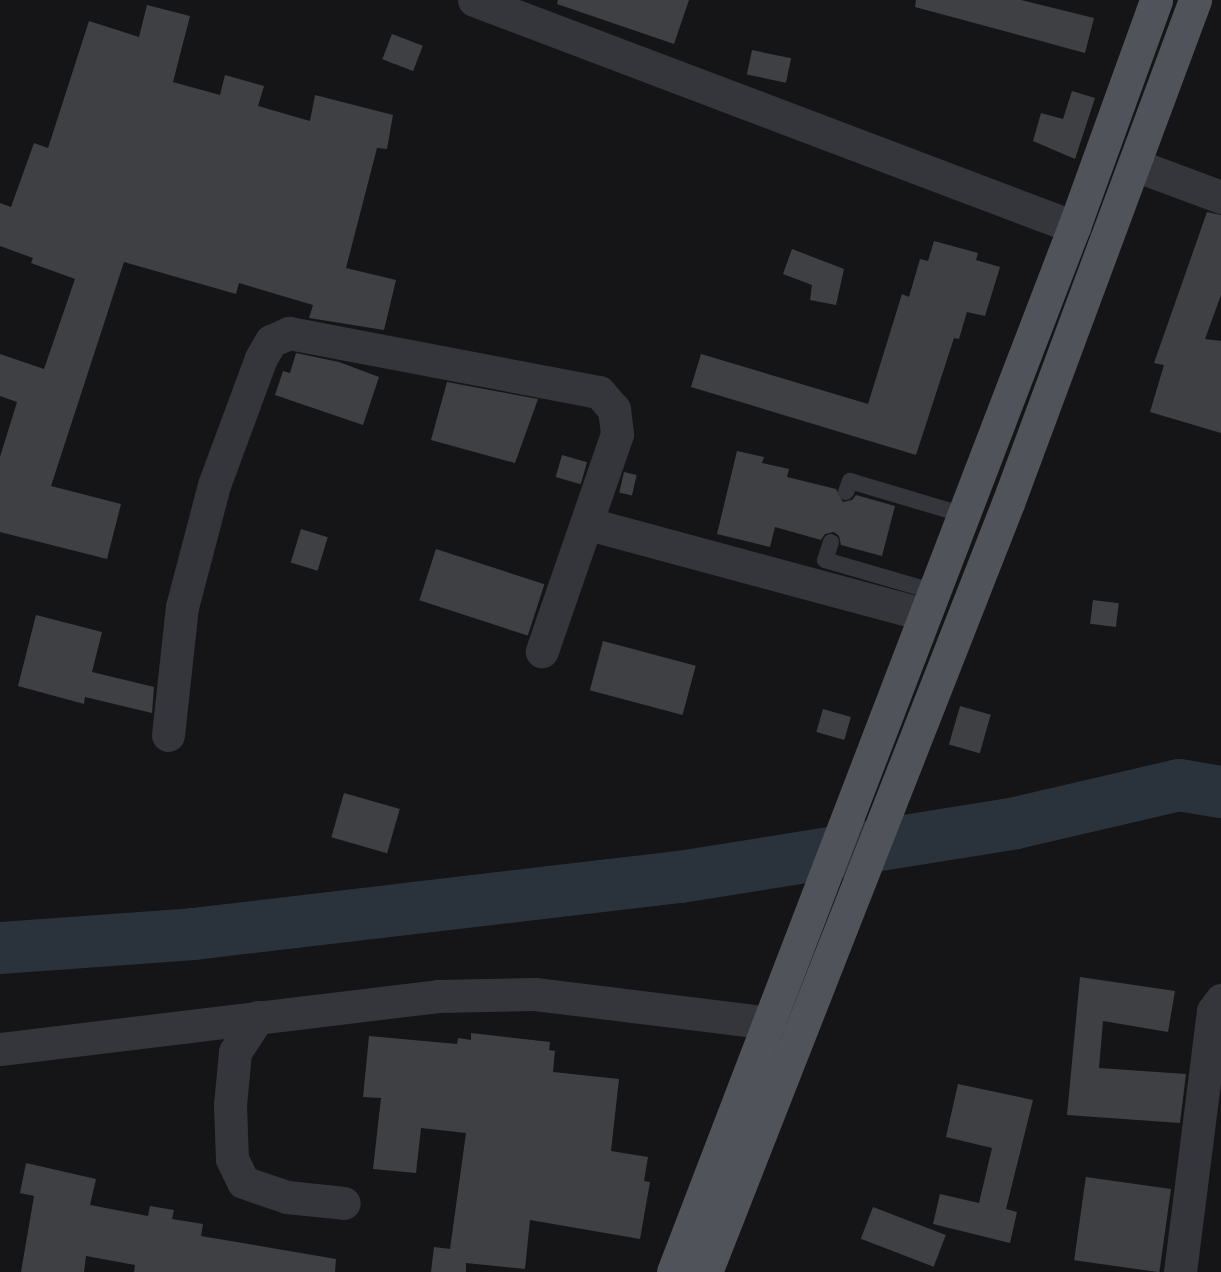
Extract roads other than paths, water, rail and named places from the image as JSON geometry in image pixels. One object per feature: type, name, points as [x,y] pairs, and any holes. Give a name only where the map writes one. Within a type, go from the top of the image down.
[{"type":"main road","points":[[673,1272],[770,1023],[927,602],[1074,227],[1156,0]]},
{"type":"main road","points":[[706,1272],[861,870],[1008,502],[1196,0]]},
{"type":"street","points":[[483,1],[1074,227]]},
{"type":"street","points":[[1135,165],[1221,197]]},
{"type":"street","points":[[168,735],[182,607],[235,422],[272,341],[289,333],[599,392],[614,409],[617,434],[589,524],[542,651]]},
{"type":"street","points":[[589,524],[927,602]]},
{"type":"street","points":[[0,1049],[438,996],[535,994],[770,1023]]},
{"type":"street","points":[[1180,1272],[1213,1011],[1221,1000]]},
{"type":"street","points":[[258,1017],[235,1052],[230,1105],[235,1166],[243,1182],[287,1197],[344,1203]]},
{"type":"lane","points":[[846,492],[850,481],[961,514]]},
{"type":"lane","points":[[831,542],[825,560],[927,602]]},
{"type":"waterway","points":[[0,948],[193,934],[680,877],[1016,823],[1179,785],[1221,792]]}]
